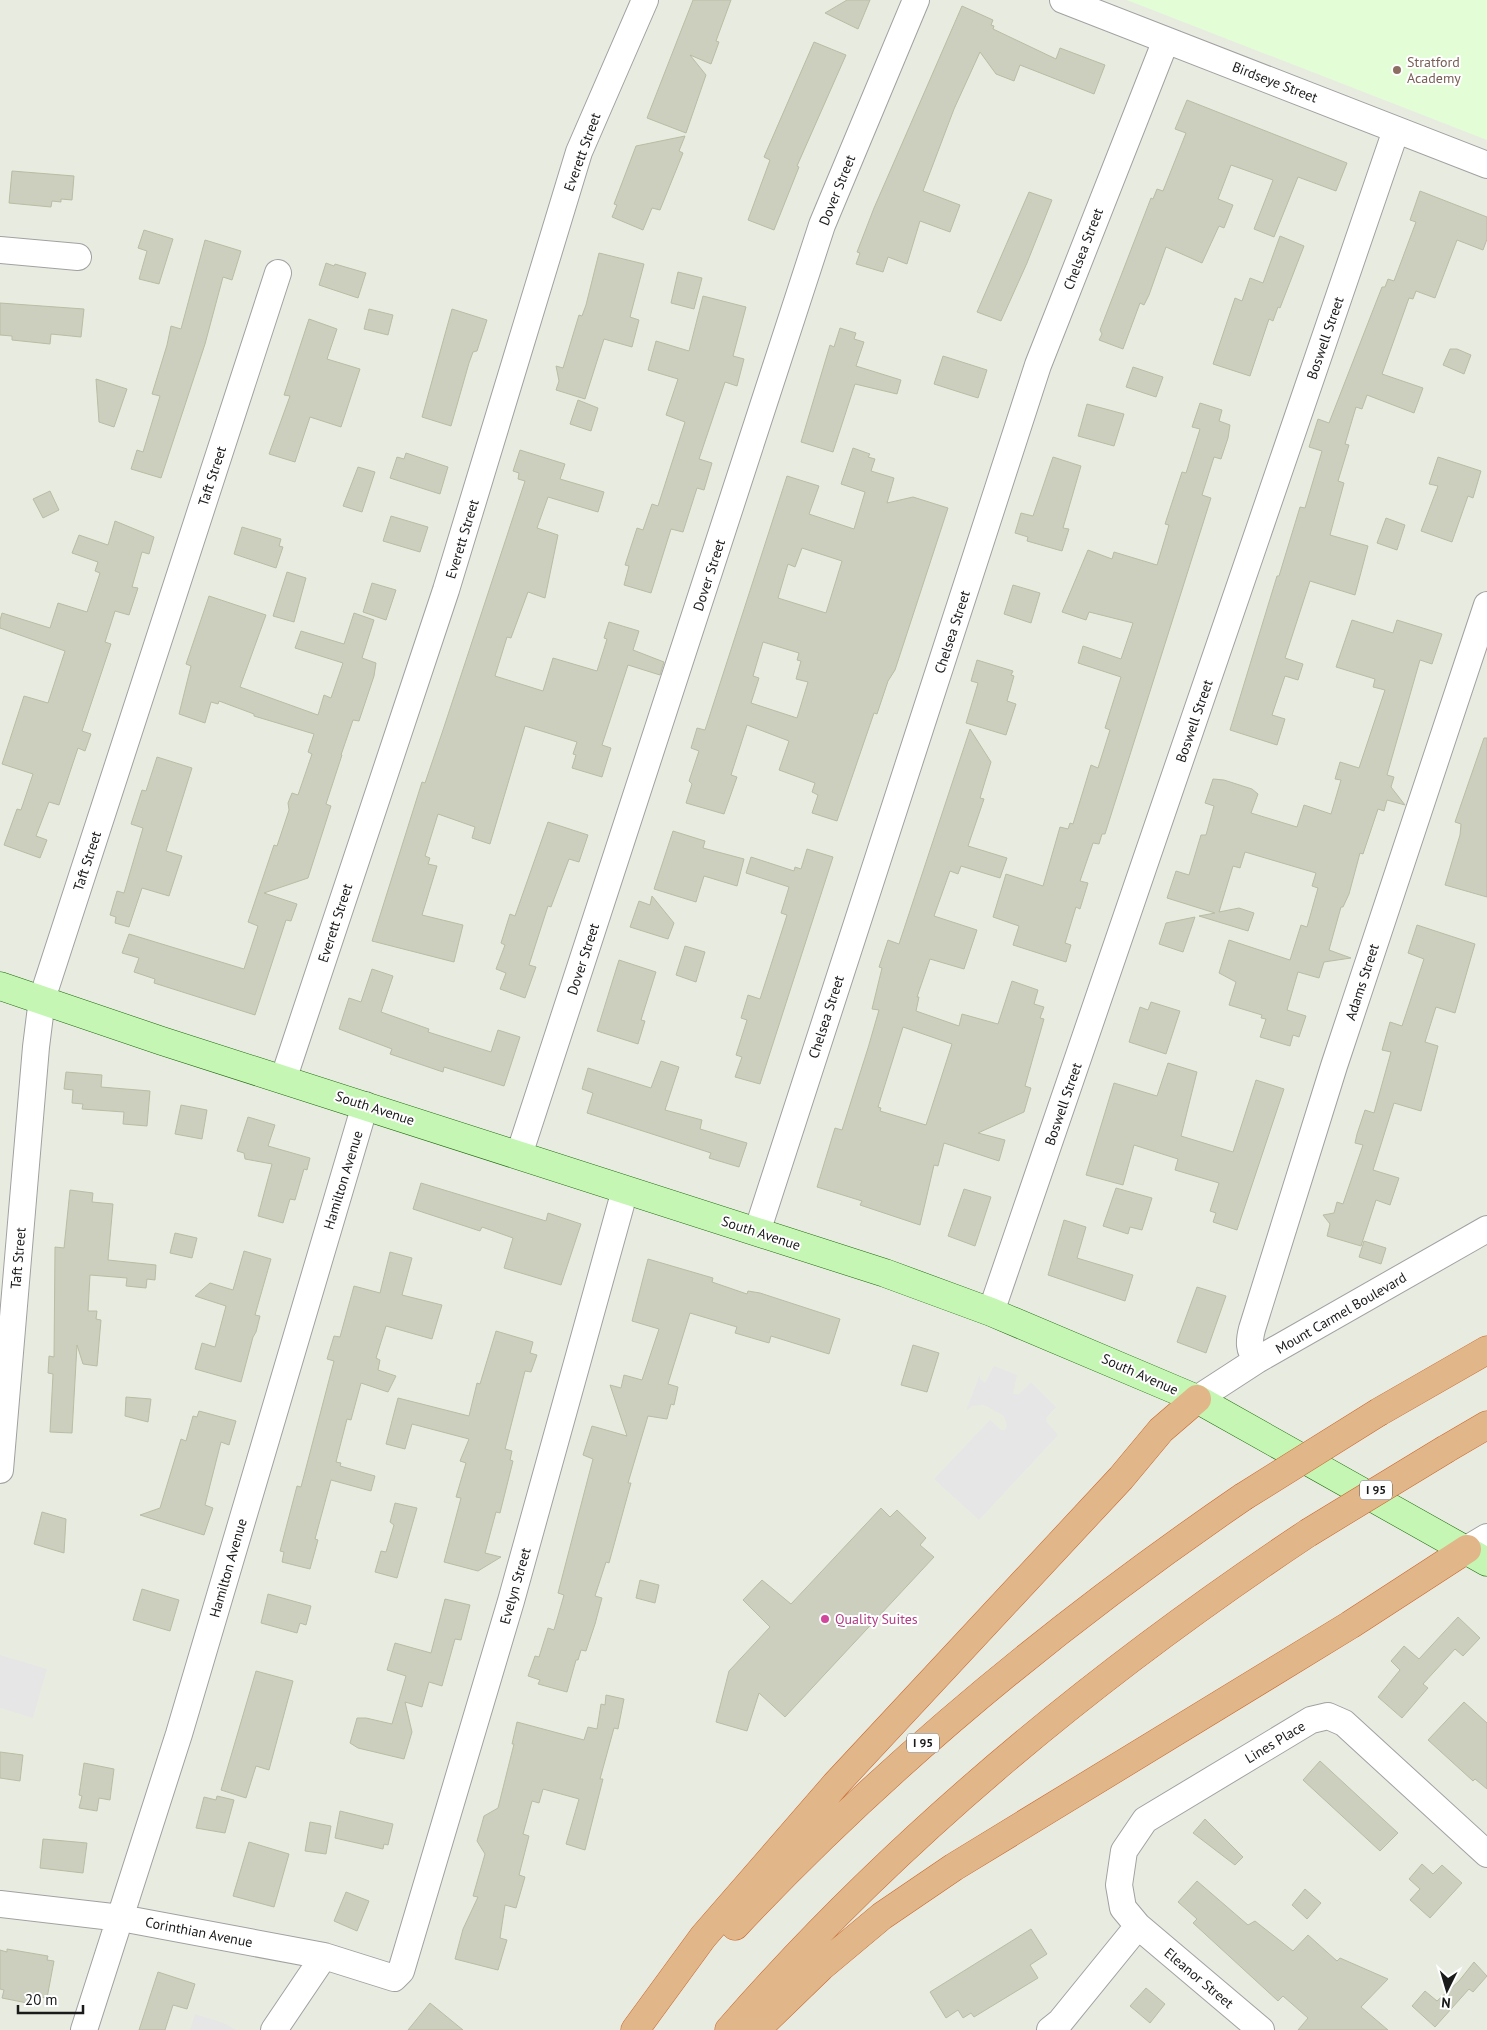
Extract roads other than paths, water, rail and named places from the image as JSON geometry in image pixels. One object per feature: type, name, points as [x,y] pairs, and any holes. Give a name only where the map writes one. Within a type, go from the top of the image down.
[{"type":"highway","name":"I 95","points":[[642,2030],[693,1971],[777,1883],[870,1791],[931,1736],[1076,1617],[1129,1577],[1243,1498],[1379,1412],[1487,1350]]},
{"type":"highway","points":[[635,2030],[703,1936],[835,1785],[1121,1478],[1162,1430],[1197,1399]]},
{"type":"highway","name":"I 95","points":[[729,2030],[787,1967],[878,1875],[1027,1740],[1166,1631],[1308,1533],[1487,1425]]},
{"type":"highway","points":[[756,2030],[822,1967],[898,1905],[954,1867],[1350,1625],[1480,1549]]},
{"type":"main road","name":"South Avenue","points":[[0,986],[282,1080],[885,1273],[992,1312],[1197,1399],[1480,1549]]},
{"type":"street","name":"Everett Street","points":[[282,1080],[446,590],[579,152],[645,0]]},
{"type":"street","name":"Dover Street","points":[[519,1155],[822,225],[916,0]]},
{"type":"street","name":"Birdseye Street","points":[[1063,0],[1487,165]]},
{"type":"street","name":"Chelsea Street","points":[[756,1232],[1038,366],[1166,40]]},
{"type":"street","name":"Boswell Street","points":[[992,1312],[1396,130]]},
{"type":"street","points":[[0,250],[78,257]]},
{"type":"street","name":"Taft Street","points":[[0,1470],[36,1048],[42,999],[278,273]]},
{"type":"street","name":"Adams Street","points":[[1257,1360],[1252,1354],[1249,1342],[1252,1329],[1337,1057],[1487,605]]},
{"type":"street","name":"Hamilton Avenue","points":[[84,2030],[179,1734],[365,1105]]},
{"type":"street","name":"Evelyn Street","points":[[394,1978],[401,1971],[511,1601],[625,1190]]},
{"type":"street","name":"Mount Carmel Boulevard","points":[[1197,1399],[1257,1360],[1487,1230]]},
{"type":"street","name":"Lines Place","points":[[1138,1926],[1123,1908],[1119,1885],[1124,1851],[1145,1820],[1319,1717],[1335,1718],[1344,1723],[1487,1854]]},
{"type":"street","name":"Corinthian Avenue","points":[[0,1904],[121,1918],[324,1956],[394,1978]]},
{"type":"street","points":[[1050,2030],[1060,2022],[1138,1926]]},
{"type":"street","name":"Eleanor Street","points":[[1138,1926],[1261,2030]]},
{"type":"street","points":[[274,2030],[324,1956]]},
{"type":"place","name":"Stratford Academy","points":[[1397,70]]},
{"type":"place","name":"Quality Suites","points":[[825,1619]]}]
